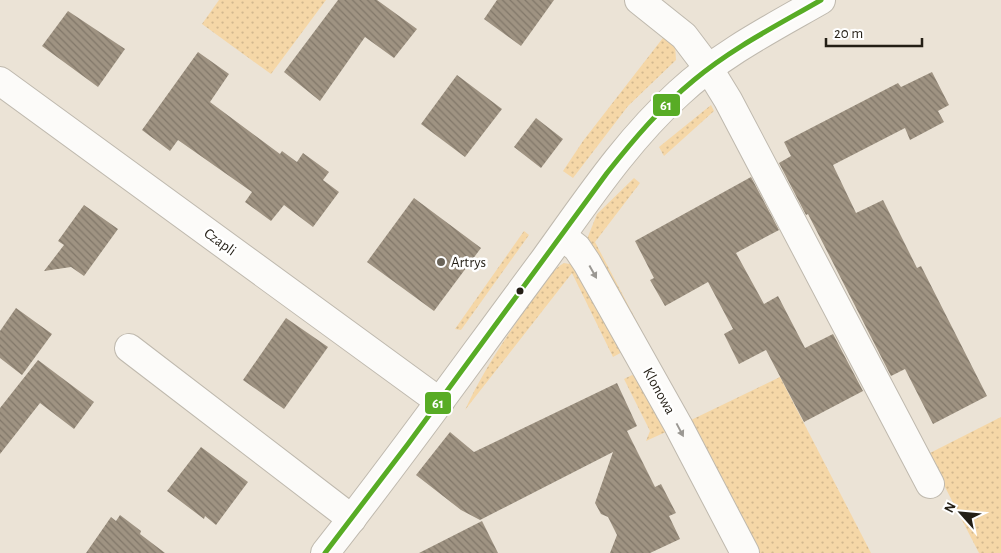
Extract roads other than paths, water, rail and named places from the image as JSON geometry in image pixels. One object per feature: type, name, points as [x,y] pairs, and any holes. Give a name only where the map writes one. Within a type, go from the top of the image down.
[{"type":"street","points":[[639,0],[677,29],[708,69],[733,109],[930,484]]},
{"type":"street","points":[[325,553],[644,128],[680,92],[708,69],[764,32],[821,0]]},
{"type":"street","name":"Czapli","points":[[0,81],[440,402]]},
{"type":"street","name":"Klonowa","points":[[562,236],[577,248],[587,263],[678,425],[745,553]]},
{"type":"street","points":[[129,348],[352,519]]},
{"type":"place","name":"Artrys","points":[[441,262]]}]
